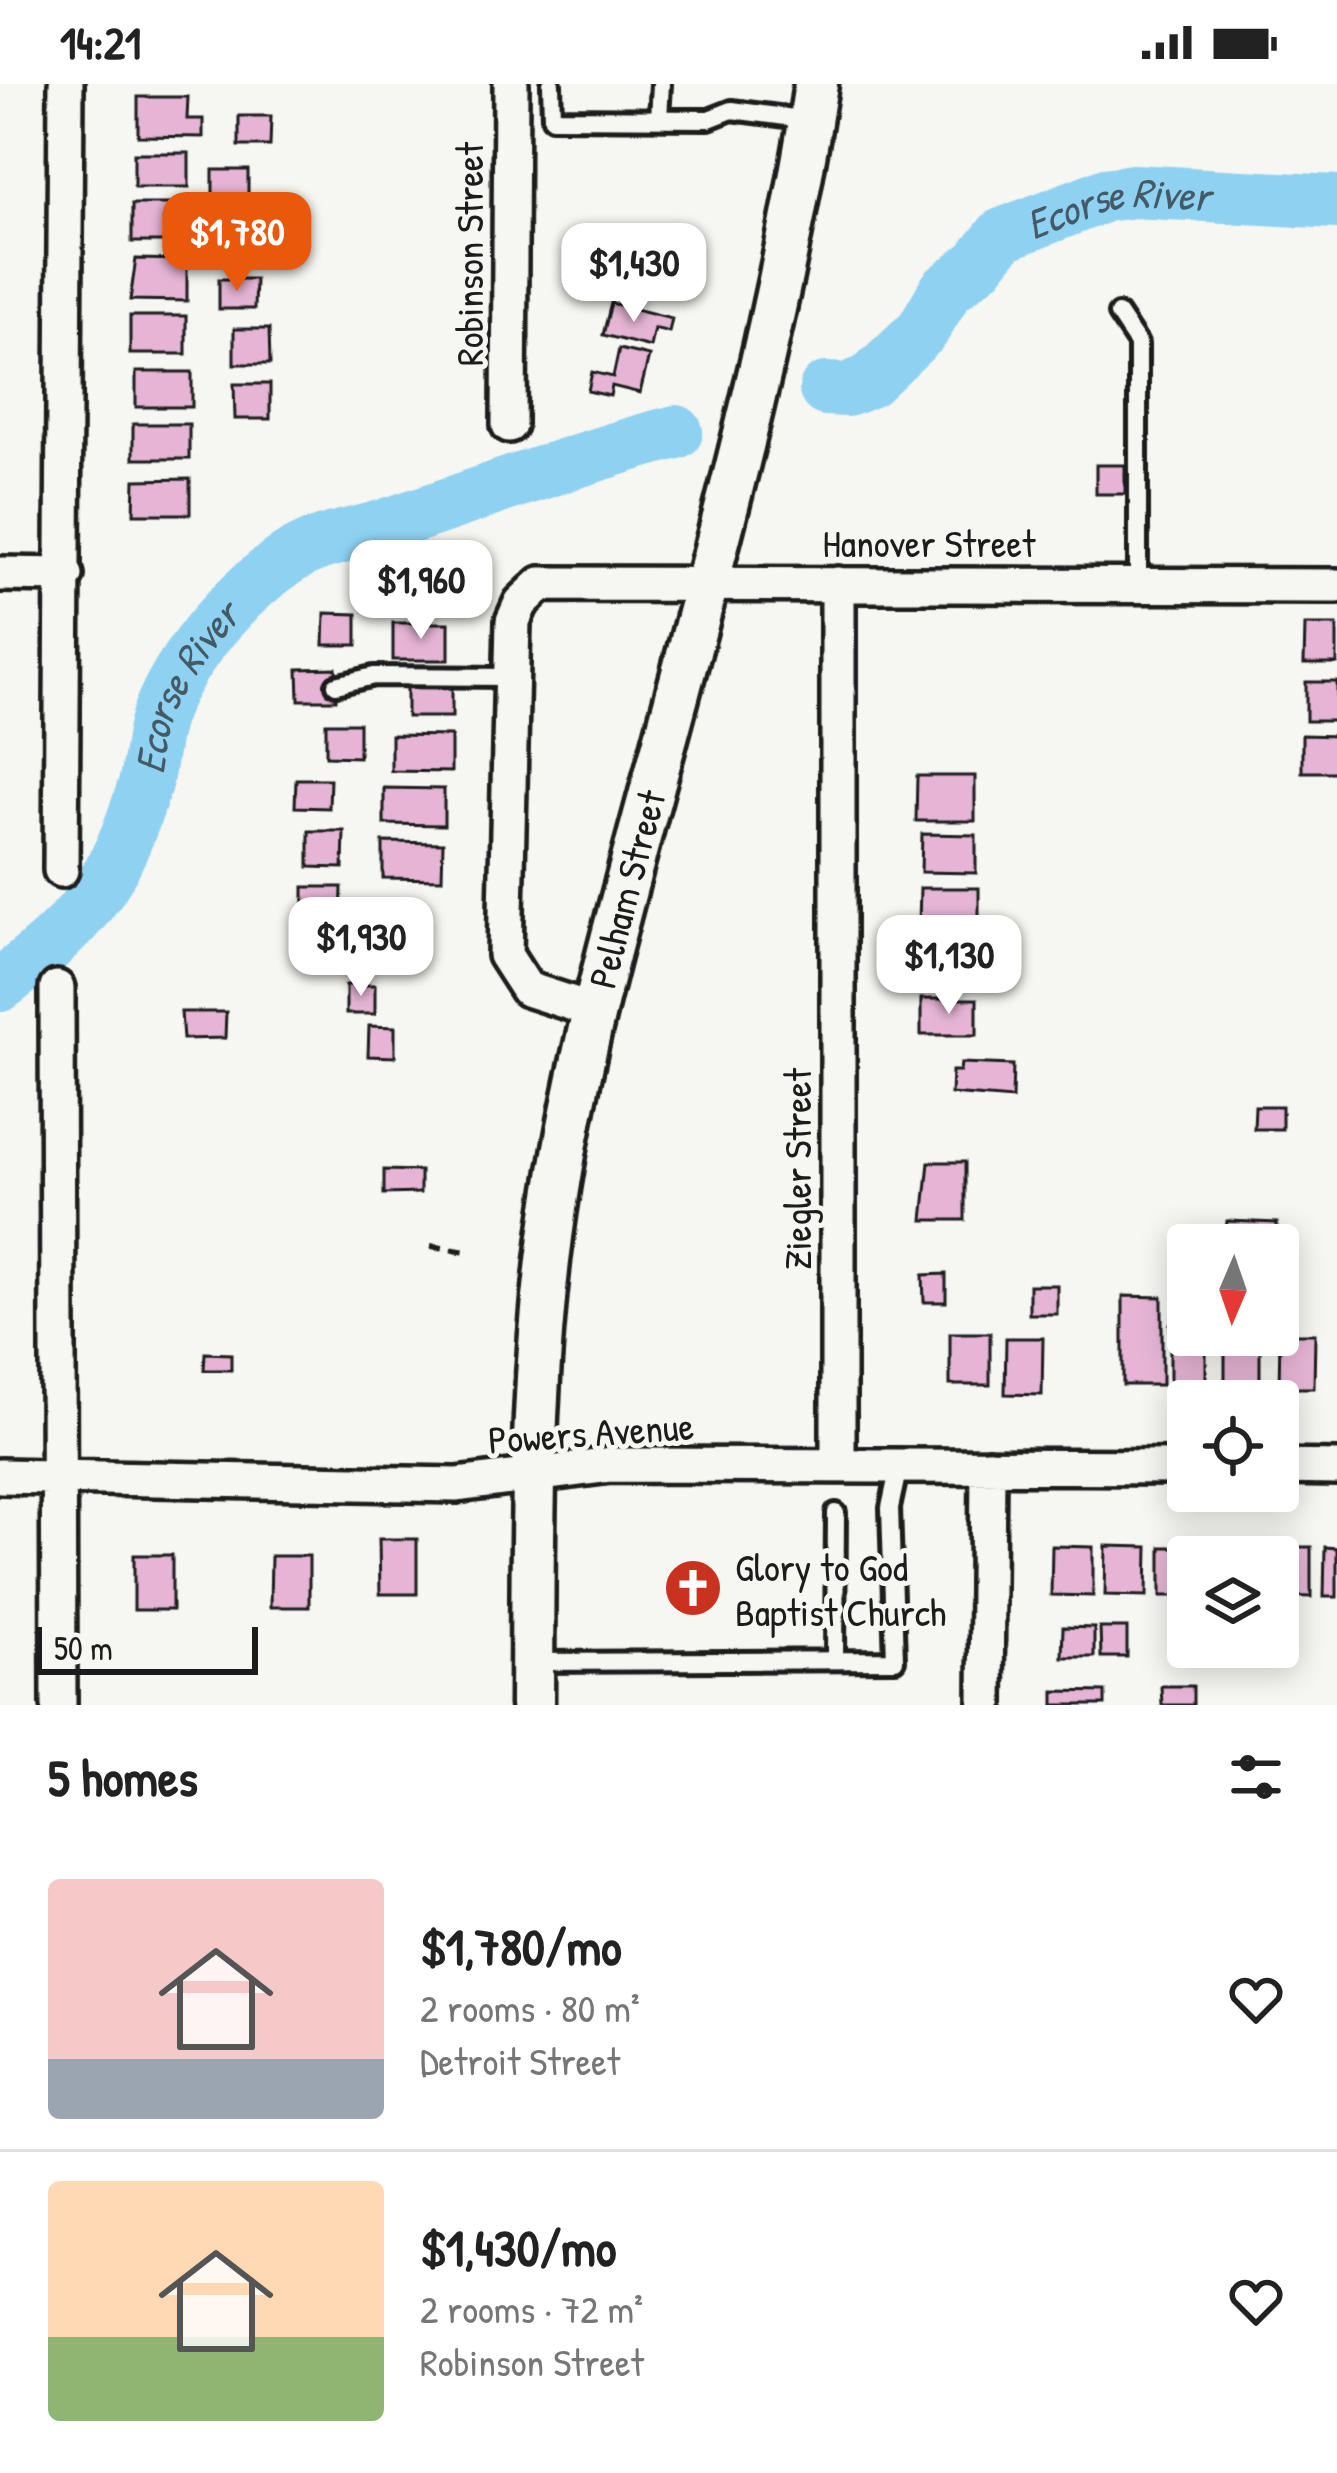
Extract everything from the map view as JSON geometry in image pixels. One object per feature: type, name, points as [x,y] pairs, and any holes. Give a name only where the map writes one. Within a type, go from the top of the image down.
[{"type":"street","points":[[61,870],[66,84]]},
{"type":"street","name":"Robinson Street","points":[[509,425],[511,84]]},
{"type":"street","name":"Pelham Street","points":[[532,1705],[533,1473],[548,1261],[595,1011],[787,255],[813,102]]},
{"type":"street","points":[[0,574],[66,575]]},
{"type":"street","name":"Hanover Street","points":[[512,676],[513,621],[526,596],[541,584],[561,580],[1337,586]]},
{"type":"street","name":"Ziegler Street","points":[[838,584],[838,1466]]},
{"type":"street","points":[[512,676],[505,955],[526,989],[595,1011]]},
{"type":"street","points":[[58,988],[59,1705]]},
{"type":"street","name":"Powers Avenue","points":[[0,1476],[457,1485],[611,1465],[1167,1467]]},
{"type":"street","points":[[986,1705],[988,1466]]},
{"type":"street","points":[[1299,1467],[1337,1468]]},
{"type":"lane","points":[[551,84],[551,118],[709,119],[732,110],[813,102]]},
{"type":"lane","points":[[659,118],[661,84]]},
{"type":"lane","points":[[1118,314],[1138,344],[1138,584]]},
{"type":"lane","points":[[336,686],[374,676],[512,676]]},
{"type":"lane","points":[[532,1662],[895,1660],[890,1508],[899,1466]]},
{"type":"lane","points":[[835,1658],[836,1513]]},
{"type":"path","points":[[431,1246],[472,1253]]},
{"type":"building","points":[[138,97],[188,97],[187,119],[203,119],[203,137],[138,136]]},
{"type":"building","points":[[239,116],[271,116],[270,146],[239,146]]},
{"type":"building","points":[[134,153],[189,153],[189,187],[134,187]]},
{"type":"building","points":[[213,170],[248,170],[248,200],[213,200]]},
{"type":"building","points":[[132,204],[189,204],[188,242],[132,242]]},
{"type":"building","points":[[214,224],[249,225],[249,254],[214,254]]},
{"type":"building","points":[[136,259],[187,260],[187,301],[130,300]]},
{"type":"building","points":[[219,279],[255,279],[254,309],[219,309]]},
{"type":"building","points":[[611,303],[672,318],[669,332],[654,328],[650,347],[603,335]]},
{"type":"building","points":[[130,316],[186,316],[186,354],[130,354]]},
{"type":"building","points":[[234,329],[269,329],[270,364],[234,364]]},
{"type":"building","points":[[619,349],[649,356],[640,393],[612,386],[610,396],[588,391],[592,372],[613,377]]},
{"type":"building","points":[[136,372],[192,372],[192,407],[136,407]]},
{"type":"building","points":[[234,384],[270,384],[270,419],[235,419]]},
{"type":"building","points":[[133,424],[189,424],[189,459],[133,459]]},
{"type":"building","points":[[1096,465],[1125,465],[1125,494],[1096,494]]},
{"type":"building","points":[[190,479],[190,514],[134,514],[135,480]]},
{"type":"building","points":[[325,613],[357,614],[357,645],[324,645]]},
{"type":"building","points":[[393,623],[449,623],[449,660],[393,660]]},
{"type":"building","points":[[1305,625],[1337,625],[1337,664],[1304,664]]},
{"type":"building","points":[[336,668],[336,700],[299,700],[298,669]]},
{"type":"building","points":[[1306,682],[1337,682],[1337,721],[1306,721]]},
{"type":"building","points":[[407,683],[452,683],[452,717],[407,717]]},
{"type":"building","points":[[326,723],[359,723],[359,757],[326,756]]},
{"type":"building","points":[[391,735],[451,736],[451,772],[391,771]]},
{"type":"building","points":[[1302,735],[1337,736],[1337,772],[1302,772]]},
{"type":"building","points":[[917,776],[975,776],[975,821],[916,821]]},
{"type":"building","points":[[296,779],[330,779],[329,808],[295,807]]},
{"type":"building","points":[[384,788],[444,789],[444,825],[384,824]]},
{"type":"building","points":[[309,831],[344,831],[343,868],[309,867]]},
{"type":"building","points":[[922,834],[976,835],[976,873],[921,872]]},
{"type":"building","points":[[383,842],[443,843],[442,879],[383,878]]},
{"type":"building","points":[[304,887],[342,887],[341,922],[304,921]]},
{"type":"building","points":[[920,888],[979,888],[979,925],[919,924]]},
{"type":"building","points":[[918,945],[977,945],[977,981],[917,981]]},
{"type":"building","points":[[346,985],[375,985],[375,1014],[346,1014]]},
{"type":"building","points":[[921,999],[977,999],[977,1035],[921,1035]]},
{"type":"building","points":[[181,1012],[226,1012],[225,1038],[183,1039]]},
{"type":"building","points":[[369,1026],[395,1027],[395,1057],[368,1056]]},
{"type":"building","points":[[961,1063],[1013,1065],[1012,1099],[951,1094],[952,1071],[960,1071]]},
{"type":"building","points":[[1255,1106],[1282,1106],[1282,1129],[1254,1129]]},
{"type":"building","points":[[929,1162],[965,1162],[965,1220],[923,1220]]},
{"type":"building","points":[[384,1170],[420,1171],[420,1193],[384,1194]]},
{"type":"building","points":[[1227,1221],[1277,1223],[1277,1224]]},
{"type":"building","points":[[946,1274],[946,1302],[924,1302],[923,1275]]},
{"type":"building","points":[[1029,1285],[1057,1285],[1057,1314],[1029,1314]]},
{"type":"building","points":[[1123,1296],[1162,1297],[1162,1385],[1123,1385]]},
{"type":"building","points":[[950,1333],[990,1333],[990,1385],[950,1385]]},
{"type":"building","points":[[1299,1334],[1315,1334],[1314,1388],[1299,1388],[1299,1380],[1279,1380],[1280,1356],[1299,1356]]},
{"type":"building","points":[[1006,1338],[1043,1338],[1042,1395],[1005,1394]]},
{"type":"building","points":[[205,1353],[231,1354],[231,1370],[204,1370]]},
{"type":"building","points":[[1170,1356],[1206,1356],[1206,1380],[1170,1380]]},
{"type":"building","points":[[1225,1356],[1260,1356],[1260,1380],[1225,1380]]},
{"type":"building","points":[[379,1539],[417,1539],[417,1594],[380,1594]]},
{"type":"building","points":[[1052,1546],[1093,1547],[1093,1596],[1051,1595]]},
{"type":"building","points":[[1106,1546],[1148,1547],[1147,1596],[1105,1595]]},
{"type":"building","points":[[1161,1547],[1167,1547],[1167,1596],[1161,1596]]},
{"type":"building","points":[[1299,1547],[1311,1547],[1311,1597],[1299,1597]]},
{"type":"building","points":[[1325,1547],[1337,1548],[1337,1597],[1324,1597]]},
{"type":"building","points":[[134,1555],[172,1555],[172,1610],[134,1610]]},
{"type":"building","points":[[271,1556],[309,1556],[309,1607],[270,1607]]},
{"type":"building","points":[[1063,1627],[1094,1628],[1094,1657],[1062,1657]]},
{"type":"building","points":[[1100,1628],[1127,1628],[1127,1657],[1101,1657]]},
{"type":"building","points":[[1161,1686],[1193,1686],[1193,1705],[1162,1705]]},
{"type":"building","points":[[1054,1691],[1105,1692],[1105,1705],[1054,1705]]},
{"type":"waterway","name":"Ecorse River","points":[[826,389],[847,390],[869,381],[922,331],[946,290],[979,264],[1002,235],[1105,195],[1133,191],[1337,202]]},
{"type":"waterway","name":"Ecorse River","points":[[0,985],[74,921],[108,875],[134,819],[156,724],[174,683],[201,641],[274,568],[315,545],[676,432]]},
{"type":"place","name":"Glory to God Baptist Church","points":[[693,1588]]}]
